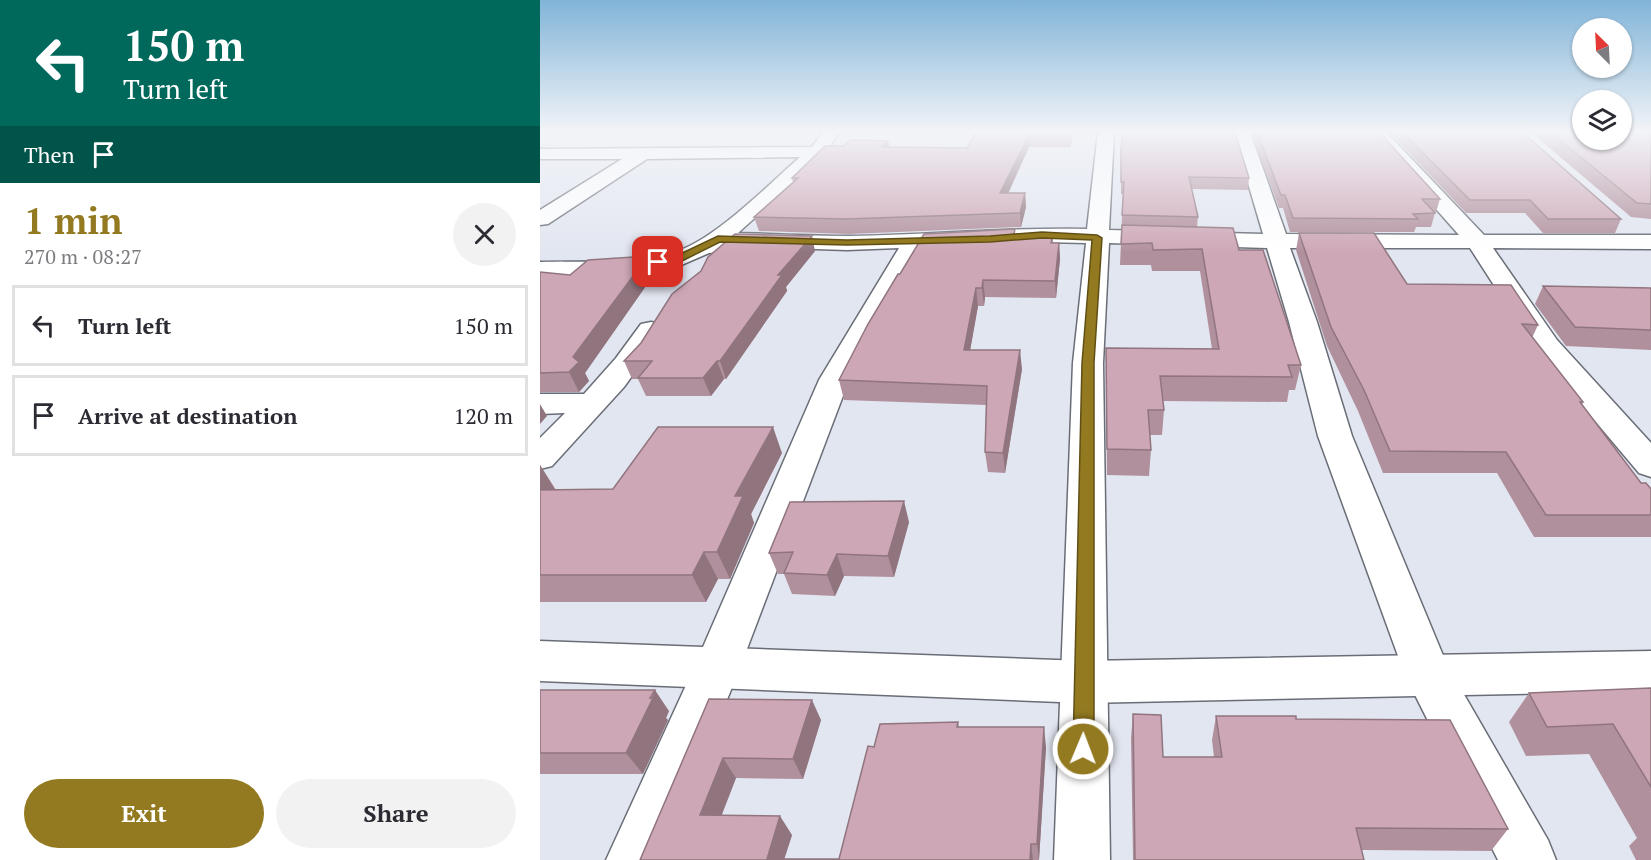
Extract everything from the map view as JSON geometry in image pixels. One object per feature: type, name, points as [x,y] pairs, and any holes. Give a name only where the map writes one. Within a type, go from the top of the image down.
[{"type":"street","points":[[540,219],[614,172]]},
{"type":"street","points":[[540,269],[618,267],[679,259],[718,239],[794,172]]},
{"type":"street","points":[[1082,860],[1088,363],[1103,172]]},
{"type":"street","points":[[1254,172],[1303,322],[1335,436],[1428,675],[1528,860]]},
{"type":"street","points":[[1413,172],[1477,241],[1547,346],[1651,465]]},
{"type":"street","points":[[1618,221],[1648,245]]},
{"type":"street","points":[[718,239],[847,243],[990,239],[1042,235],[1276,241],[1477,241],[1648,245]]},
{"type":"street","points":[[696,280],[718,239]]},
{"type":"street","points":[[634,860],[716,669],[834,380],[915,240]]},
{"type":"street","points":[[540,458],[593,404],[637,353],[667,304]]},
{"type":"street","points":[[540,404],[593,404]]},
{"type":"street","points":[[540,661],[1084,682],[1651,671]]},
{"type":"building","points":[[798,172],[1010,172],[1000,193],[1025,193],[1020,213],[846,219],[754,217],[798,178],[792,178]]},
{"type":"building","points":[[1121,172],[1247,172],[1249,178],[1189,177],[1198,217],[1122,215],[1124,182],[1121,182]]},
{"type":"building","points":[[1272,172],[1416,172],[1440,199],[1422,199],[1435,213],[1413,214],[1418,219],[1293,218],[1285,195],[1281,195]]},
{"type":"building","points":[[1442,172],[1568,172],[1621,219],[1548,219],[1530,200],[1470,200]]},
{"type":"building","points":[[1599,172],[1651,172],[1651,204],[1637,203]]},
{"type":"building","points":[[1122,225],[1233,228],[1239,250],[1263,250],[1301,365],[1288,365],[1292,377],[1160,376],[1164,410],[1148,410],[1151,450],[1107,449],[1106,348],[1219,349],[1202,249],[1153,250],[1152,243],[1121,244]]},
{"type":"building","points":[[1015,229],[1014,234],[1053,235],[1051,243],[1059,243],[1055,281],[983,280],[982,288],[976,288],[964,350],[1020,350],[1003,453],[985,452],[987,386],[839,380],[868,324],[924,234]]},
{"type":"building","points":[[1299,233],[1374,233],[1407,284],[1511,285],[1538,325],[1522,324],[1583,402],[1580,402],[1641,483],[1646,483],[1651,489],[1651,515],[1546,515],[1506,452],[1390,451],[1364,390],[1331,327]]},
{"type":"building","points":[[735,234],[812,236],[778,275],[782,275],[720,361],[717,361],[703,378],[638,378],[652,361],[624,361],[641,343],[672,294],[701,271],[708,257]]},
{"type":"building","points":[[648,256],[573,357],[579,362],[569,372],[540,373],[540,272],[570,275],[588,260]]},
{"type":"building","points":[[1543,286],[1651,288],[1651,330],[1575,327]]},
{"type":"building","points":[[658,427],[773,427],[735,496],[743,496],[717,552],[704,552],[692,575],[540,575],[540,490],[613,489]]},
{"type":"building","points":[[904,501],[888,556],[837,554],[827,575],[784,573],[793,552],[769,553],[790,502]]},
{"type":"building","points":[[1651,688],[1651,787],[1613,724],[1547,727],[1529,693]]},
{"type":"building","points":[[540,690],[655,690],[626,753],[540,753]]},
{"type":"building","points":[[709,699],[812,700],[793,759],[723,758],[700,815],[780,816],[767,859],[839,859],[868,746],[874,747],[880,724],[958,722],[957,727],[1044,727],[1037,844],[1031,844],[1030,860],[640,860]]},
{"type":"building","points":[[1133,714],[1161,715],[1163,757],[1222,757],[1216,716],[1450,720],[1508,829],[1356,828],[1364,860],[1135,860]]},
{"type":"route","points":[[658,262],[679,259],[718,239],[847,243],[990,239],[1042,235],[1097,238],[1088,363],[1083,749]]}]
